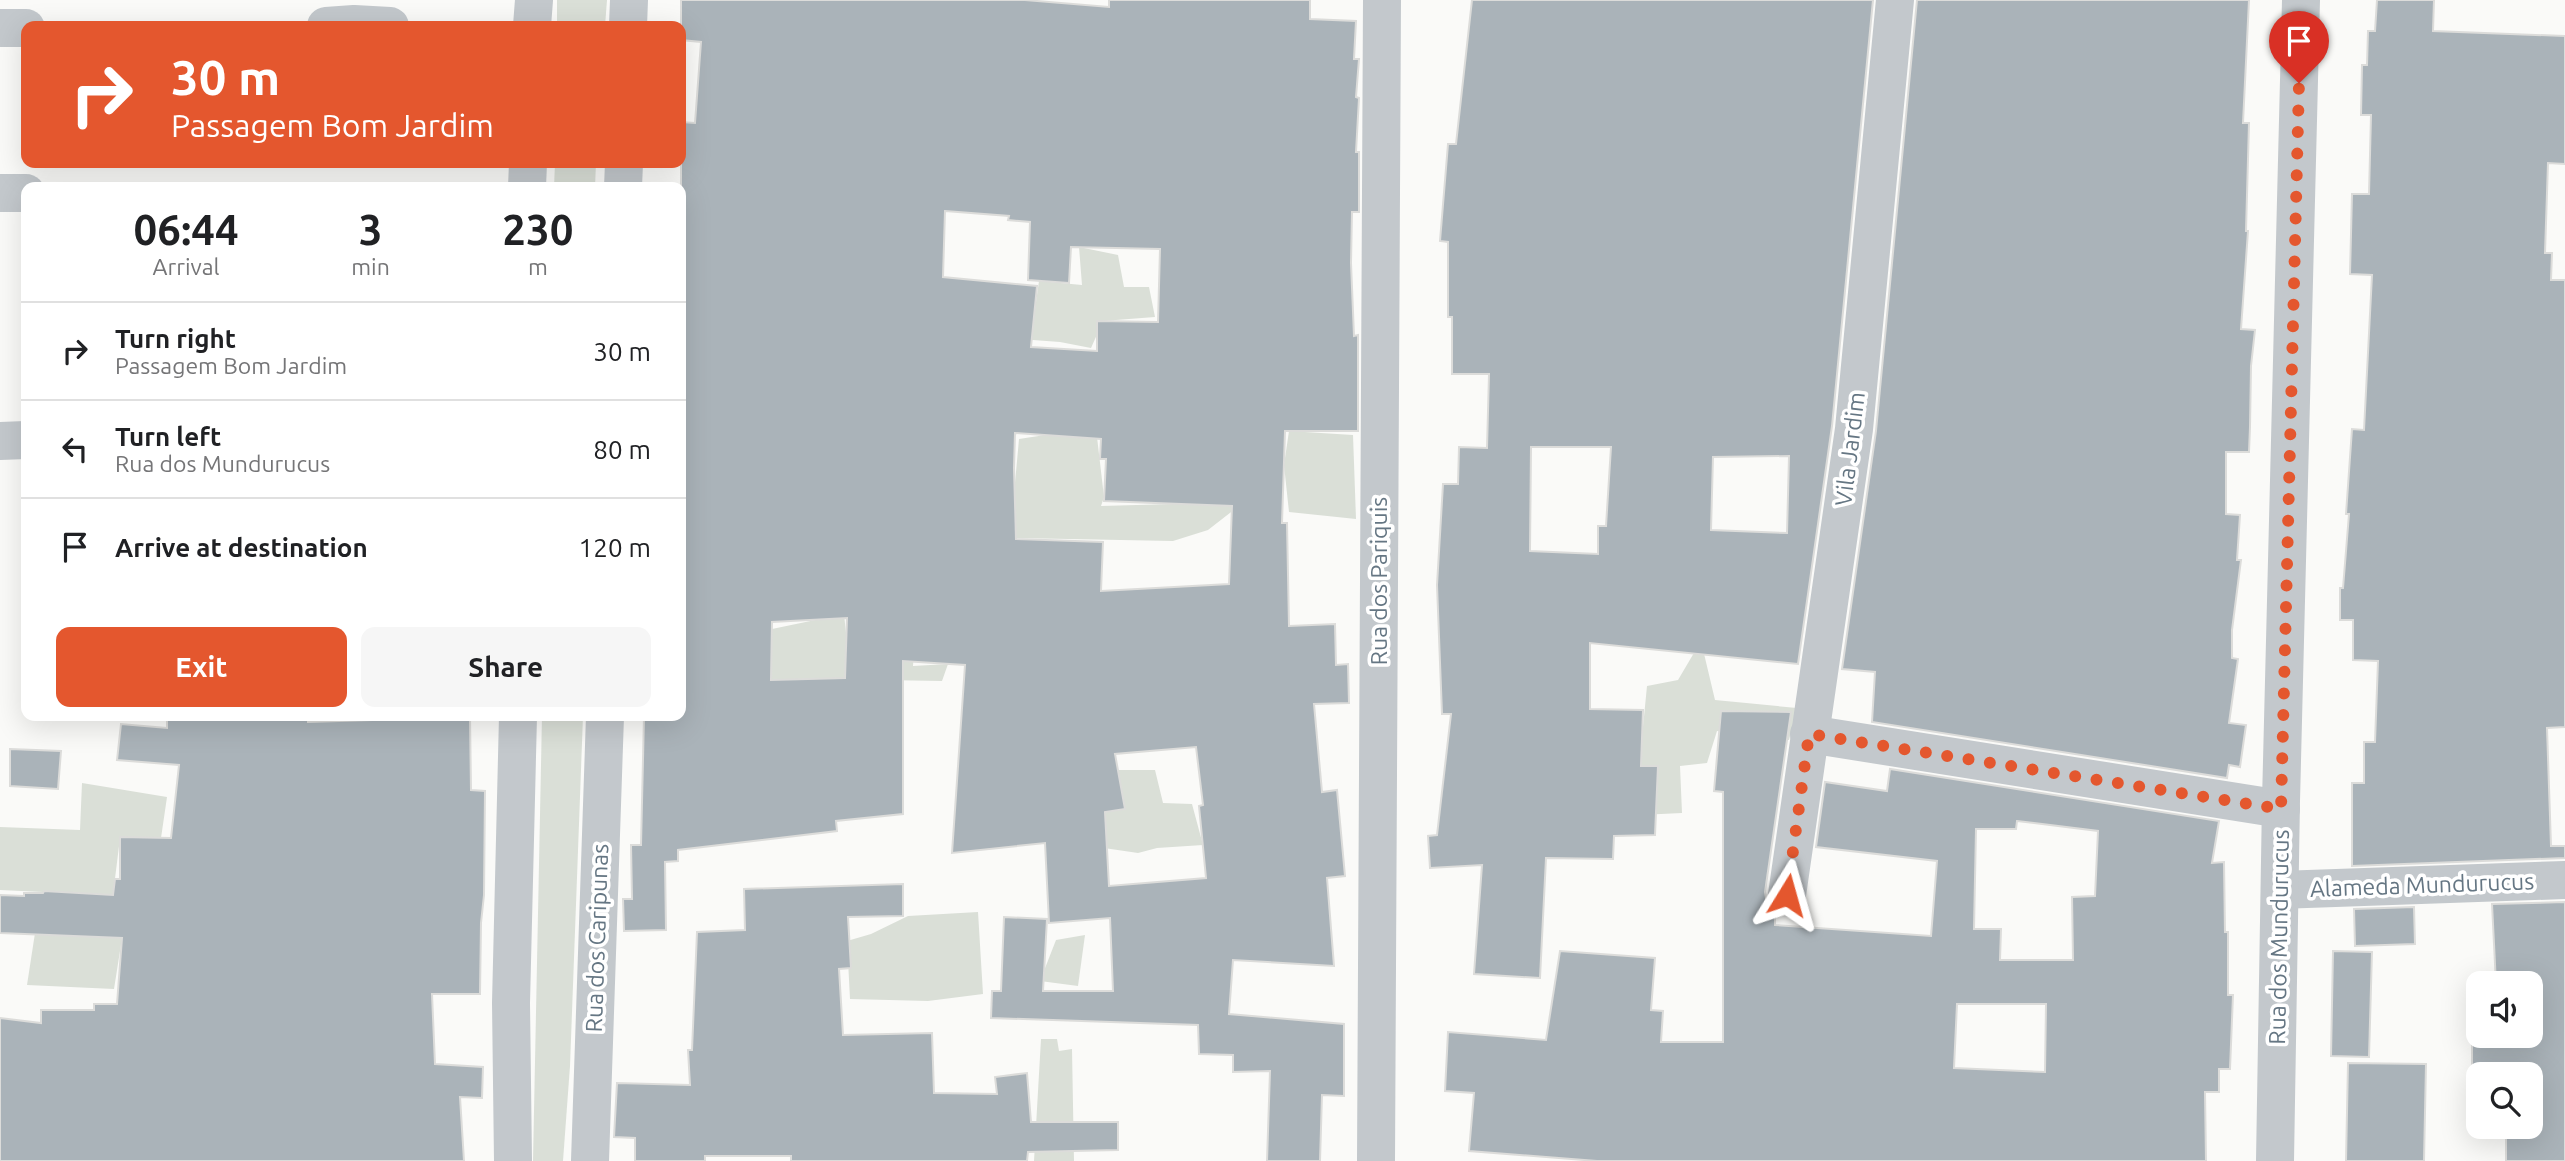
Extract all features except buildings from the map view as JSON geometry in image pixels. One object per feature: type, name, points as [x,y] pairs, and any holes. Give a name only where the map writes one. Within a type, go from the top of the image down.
[{"type":"street","points":[[532,21],[534,0]]},
{"type":"street","points":[[628,21],[629,0]]},
{"type":"street","name":"Rua dos Pariquis","points":[[1376,1161],[1382,0]]},
{"type":"street","name":"Vila Jardim","points":[[1787,895],[1854,429],[1895,0]]},
{"type":"street","name":"Rua dos Mundurucus","points":[[2275,1161],[2301,0]]},
{"type":"street","points":[[0,28],[21,28]]},
{"type":"street","points":[[0,192],[21,193]]},
{"type":"street","points":[[0,441],[21,440]]},
{"type":"street","points":[[513,1161],[510,1003],[517,721]]},
{"type":"street","name":"Rua dos Caripunas","points":[[590,1161],[605,721]]},
{"type":"street","points":[[1809,734],[2281,809]]},
{"type":"street","name":"Alameda Mundurucus","points":[[2280,890],[2565,880]]},
{"type":"shaded area","points":[[557,0],[607,0],[605,21],[557,21]]},
{"type":"shaded area","points":[[555,168],[596,168],[595,182],[554,182]]},
{"type":"shaded area","points":[[1079,247],[1118,255],[1124,287],[1149,287],[1155,317],[1103,321],[1091,348],[1060,342],[809,323],[1035,309],[1039,281],[1082,285]]},
{"type":"shaded area","points":[[1289,431],[1353,435],[1356,519],[1289,512],[1284,465]]},
{"type":"shaded area","points":[[1045,435],[1097,437],[1104,497],[1101,506],[1244,502],[1208,530],[1173,541],[1010,538],[1019,439]]},
{"type":"shaded area","points":[[981,598],[965,679],[962,635],[915,635],[913,666],[948,664],[942,681],[822,679],[770,707],[772,629],[844,614],[846,633],[894,634]]},
{"type":"shaded area","points":[[1701,641],[1715,700],[1797,708],[1789,740],[1717,731],[1707,763],[1680,766],[1682,813],[1598,817],[1642,737],[1647,686],[1678,680]]},
{"type":"shaded area","points":[[542,721],[583,721],[570,1066],[563,1161],[533,1161]]},
{"type":"shaded area","points":[[1118,770],[1155,770],[1163,803],[1192,804],[1203,845],[1157,848],[1138,853],[1104,848],[1101,813],[1125,809]]},
{"type":"shaded area","points":[[82,783],[167,797],[161,838],[120,838],[111,911],[126,913],[114,989],[27,985],[35,933],[86,894],[0,890],[0,827],[80,830]]},
{"type":"shaded area","points":[[978,912],[983,994],[928,1001],[850,999],[847,941],[871,934],[908,916]]},
{"type":"shaded area","points":[[1085,935],[1078,986],[1040,981],[1056,940]]},
{"type":"shaded area","points":[[1041,1039],[1057,1039],[1059,1051],[1072,1049],[1074,1161],[1034,1161]]},
{"type":"route","points":[[1787,895],[1809,734],[2281,809],[2299,83]]}]
